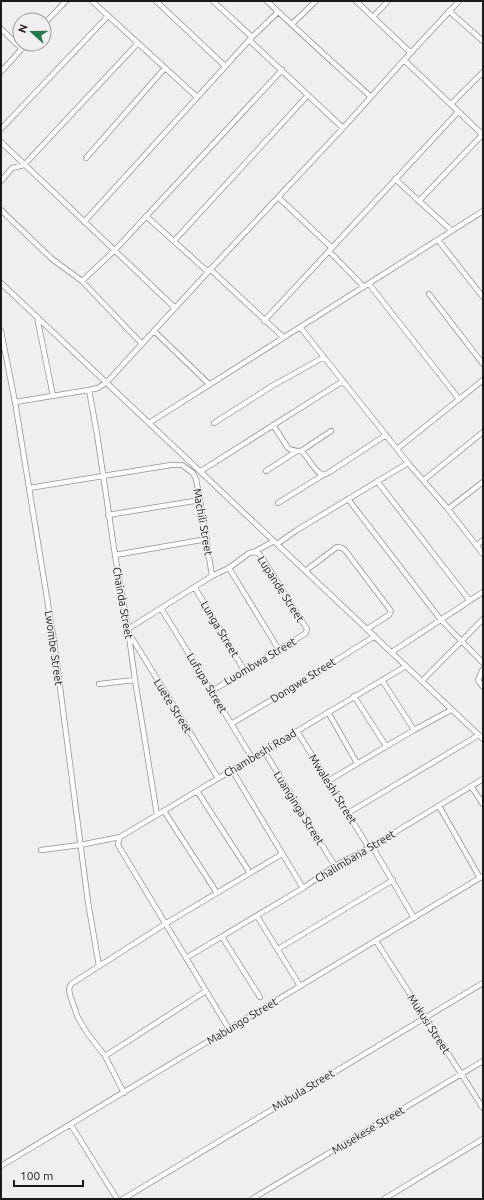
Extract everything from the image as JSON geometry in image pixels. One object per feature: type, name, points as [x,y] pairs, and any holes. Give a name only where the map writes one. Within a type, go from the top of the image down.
[{"type":"street","points":[[52,16],[66,1]]},
{"type":"street","points":[[92,1],[197,97]]},
{"type":"street","points":[[156,1],[225,66]]},
{"type":"street","points":[[213,1],[343,128]]},
{"type":"street","points":[[268,1],[278,12],[371,97]]},
{"type":"street","points":[[292,24],[316,1]]},
{"type":"street","points":[[356,1],[411,53]]},
{"type":"street","points":[[373,17],[388,1]]},
{"type":"street","points":[[15,402],[89,390],[98,388],[107,382],[459,1]]},
{"type":"street","points":[[450,11],[483,41]]},
{"type":"street","points":[[84,222],[250,38],[278,12]]},
{"type":"street","points":[[1,129],[108,16]]},
{"type":"street","points":[[1,29],[12,39]]},
{"type":"street","points":[[1,181],[12,168],[24,165],[138,43]]},
{"type":"street","points":[[1,72],[18,52]]},
{"type":"street","points":[[404,60],[483,134],[419,201]]},
{"type":"street","points":[[86,158],[165,68]]},
{"type":"street","points":[[82,281],[115,250],[282,70]]},
{"type":"street","points":[[451,104],[483,72]]},
{"type":"street","points":[[174,241],[308,95]]},
{"type":"street","points":[[264,321],[458,112]]},
{"type":"street","points":[[1,142],[175,308]]},
{"type":"street","points":[[395,179],[452,231]]},
{"type":"street","points":[[278,197],[330,249],[364,287]]},
{"type":"street","points":[[1,210],[52,259],[82,281],[142,344]]},
{"type":"street","points":[[149,423],[483,211]]},
{"type":"street","points":[[146,216],[209,270],[283,337]]},
{"type":"street","points":[[438,240],[483,297]]},
{"type":"street","points":[[1,283],[483,739]]},
{"type":"street","points":[[369,284],[459,399]]},
{"type":"street","points":[[428,294],[483,364]]},
{"type":"street","points":[[36,317],[53,396]]},
{"type":"street","points":[[300,327],[483,554]]},
{"type":"street","points":[[154,331],[210,385]]},
{"type":"street","name":"Lwombe Street","points":[[1,332],[15,402],[54,642],[80,845],[99,966]]},
{"type":"street","points":[[214,423],[272,386],[324,357]]},
{"type":"street","points":[[397,449],[483,380]]},
{"type":"street","points":[[28,488],[171,466],[182,465],[191,472],[200,470],[344,381]]},
{"type":"street","name":"Chainda Street","points":[[89,390],[157,815]]},
{"type":"street","points":[[273,425],[288,448],[304,454],[315,470],[322,475]]},
{"type":"street","points":[[266,471],[331,431]]},
{"type":"street","points":[[424,480],[483,432]]},
{"type":"street","points":[[278,503],[322,475],[328,473],[386,435]]},
{"type":"street","points":[[254,552],[275,543],[408,462]]},
{"type":"street","name":"Machili Street","points":[[191,472],[196,479],[212,576]]},
{"type":"street","points":[[377,482],[470,600]]},
{"type":"street","points":[[448,509],[483,482]]},
{"type":"street","points":[[348,499],[441,620],[483,663]]},
{"type":"street","points":[[108,515],[200,500]]},
{"type":"street","points":[[115,555],[207,539]]},
{"type":"street","points":[[477,545],[483,540]]},
{"type":"street","points":[[305,571],[337,547],[345,550],[391,611],[389,615],[367,629]]},
{"type":"street","name":"Lupande Street","points":[[128,631],[212,576],[229,568],[249,553],[254,552],[261,556],[307,629]]},
{"type":"street","points":[[229,568],[279,650]]},
{"type":"street","name":"Lunga Street","points":[[195,588],[244,670]]},
{"type":"street","points":[[392,652],[483,592]]},
{"type":"street","name":"Lufupa Street","points":[[161,608],[252,758]]},
{"type":"street","points":[[422,681],[483,619]]},
{"type":"street","name":"Luombwa Street","points":[[212,691],[306,633],[307,629]]},
{"type":"street","name":"Luete Street","points":[[128,631],[218,778]]},
{"type":"street","name":"Dongwe Street","points":[[231,724],[375,636]]},
{"type":"street","name":"Chambeshi Road","points":[[41,850],[80,845],[120,837],[406,666]]},
{"type":"street","points":[[483,669],[478,680],[483,687]]},
{"type":"street","points":[[99,684],[135,680]]},
{"type":"street","points":[[382,680],[414,730]]},
{"type":"street","points":[[354,696],[386,746]]},
{"type":"street","points":[[328,781],[386,746],[451,710]]},
{"type":"street","points":[[328,712],[357,763]]},
{"type":"street","name":"Mwaleshi Street","points":[[297,731],[348,813],[393,880],[414,918]]},
{"type":"street","points":[[348,813],[479,735]]},
{"type":"street","name":"Luanginga Street","points":[[264,751],[334,866]]},
{"type":"street","points":[[232,770],[303,888]]},
{"type":"street","name":"Chalimbana Street","points":[[186,958],[303,888],[334,866],[371,847],[483,779]]},
{"type":"street","points":[[471,786],[483,804]]},
{"type":"street","points":[[197,791],[250,873]]},
{"type":"street","points":[[439,806],[482,877]]},
{"type":"street","points":[[164,811],[217,893]]},
{"type":"street","points":[[120,837],[118,840],[118,845],[229,1029]]},
{"type":"street","points":[[124,1093],[105,1056],[78,1018],[69,989],[73,982],[165,924],[282,854]]},
{"type":"street","name":"Mabungo Street","points":[[1,1166],[482,877]]},
{"type":"street","points":[[278,949],[393,880]]},
{"type":"street","points":[[257,916],[300,986]]},
{"type":"street","points":[[222,937],[260,997]]},
{"type":"street","name":"Mukusi Street","points":[[376,941],[483,1108]]},
{"type":"street","name":"Mubula Street","points":[[123,1199],[424,1017],[483,983]]},
{"type":"street","points":[[105,1056],[206,991]]},
{"type":"street","name":"Musekese Street","points":[[252,1199],[483,1061]]},
{"type":"street","points":[[71,1125],[117,1199]]},
{"type":"street","points":[[384,1199],[483,1139]]}]
